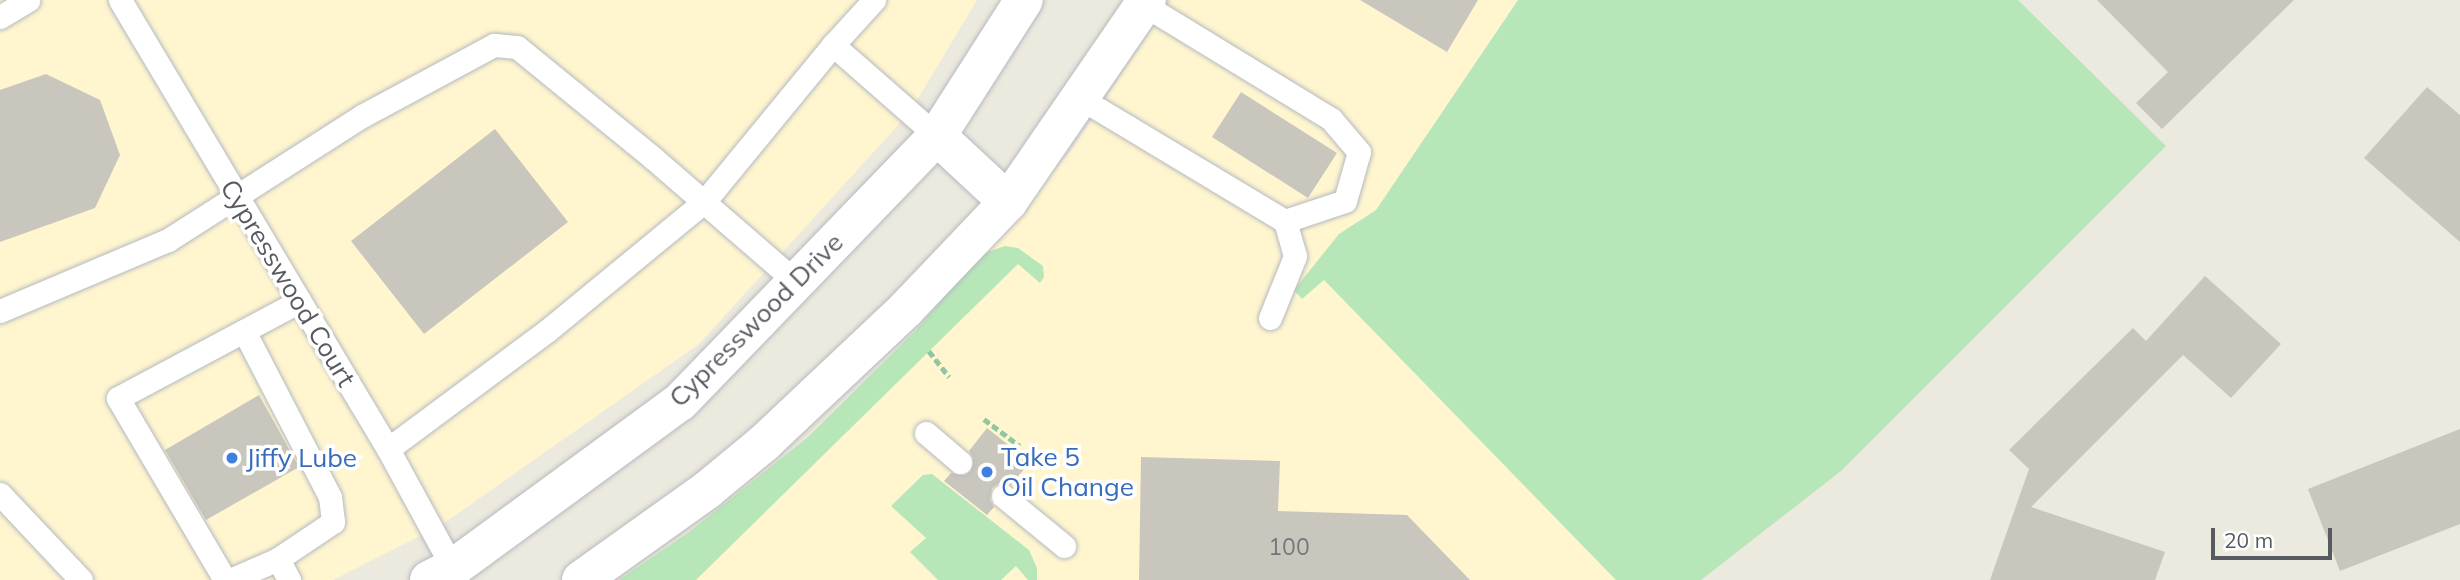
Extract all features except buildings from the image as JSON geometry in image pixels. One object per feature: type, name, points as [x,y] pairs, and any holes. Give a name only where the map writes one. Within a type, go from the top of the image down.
[{"type":"main road","name":"Cypresswood Drive","points":[[441,574],[681,402],[937,136],[1024,0]]},
{"type":"main road","points":[[581,580],[707,490],[764,443],[906,309],[1008,202],[1146,3]]},
{"type":"main road","points":[[937,136],[1008,202]]},
{"type":"lane","points":[[0,17],[28,0]]},
{"type":"lane","name":"Cypresswood Court","points":[[121,0],[388,449],[441,574]]},
{"type":"lane","points":[[388,449],[548,330],[704,202],[833,45],[874,0]]},
{"type":"lane","points":[[1146,3],[1331,119],[1359,152],[1345,201],[1285,221]]},
{"type":"lane","points":[[0,311],[168,240],[362,116],[494,45],[517,47],[796,282]]},
{"type":"lane","points":[[833,45],[937,136]]},
{"type":"lane","points":[[1080,98],[1285,221],[1294,256],[1270,318]]},
{"type":"lane","points":[[244,331],[330,497],[333,522],[278,559],[227,580],[118,398],[300,301]]},
{"type":"lane","points":[[926,433],[960,462]]},
{"type":"lane","points":[[0,494],[80,580]]},
{"type":"lane","points":[[1003,496],[1064,546]]},
{"type":"lane","points":[[278,559],[289,580]]},
{"type":"path","points":[[929,351],[949,377]]},
{"type":"path","points":[[984,419],[1020,446]]},
{"type":"shaded area","points":[[0,0],[977,0],[910,112],[699,344],[440,526],[333,580],[0,580]]},
{"type":"shaded area","points":[[1171,0],[1556,0],[1558,520],[1616,580],[619,580],[689,532],[808,437],[916,330],[1070,152]]},
{"type":"green space","points":[[1518,0],[2018,0],[2166,146],[1841,471],[1701,580],[1616,580],[1324,280],[1302,299],[1294,290],[1339,234],[1376,210]]},
{"type":"green space","points":[[1005,246],[1018,248],[1043,266],[1044,277],[1040,283],[1018,264],[696,580],[619,580],[689,532],[808,437],[916,330],[981,254]]},
{"type":"green space","points":[[932,474],[1029,550],[1037,568],[1037,580],[1028,580],[1016,566],[1001,580],[938,580],[910,552],[926,538],[891,506],[923,475]]},
{"type":"place","name":"Jiffy Lube","points":[[232,458]]},
{"type":"place","name":"Take 5 Oil Change","points":[[987,472]]}]
